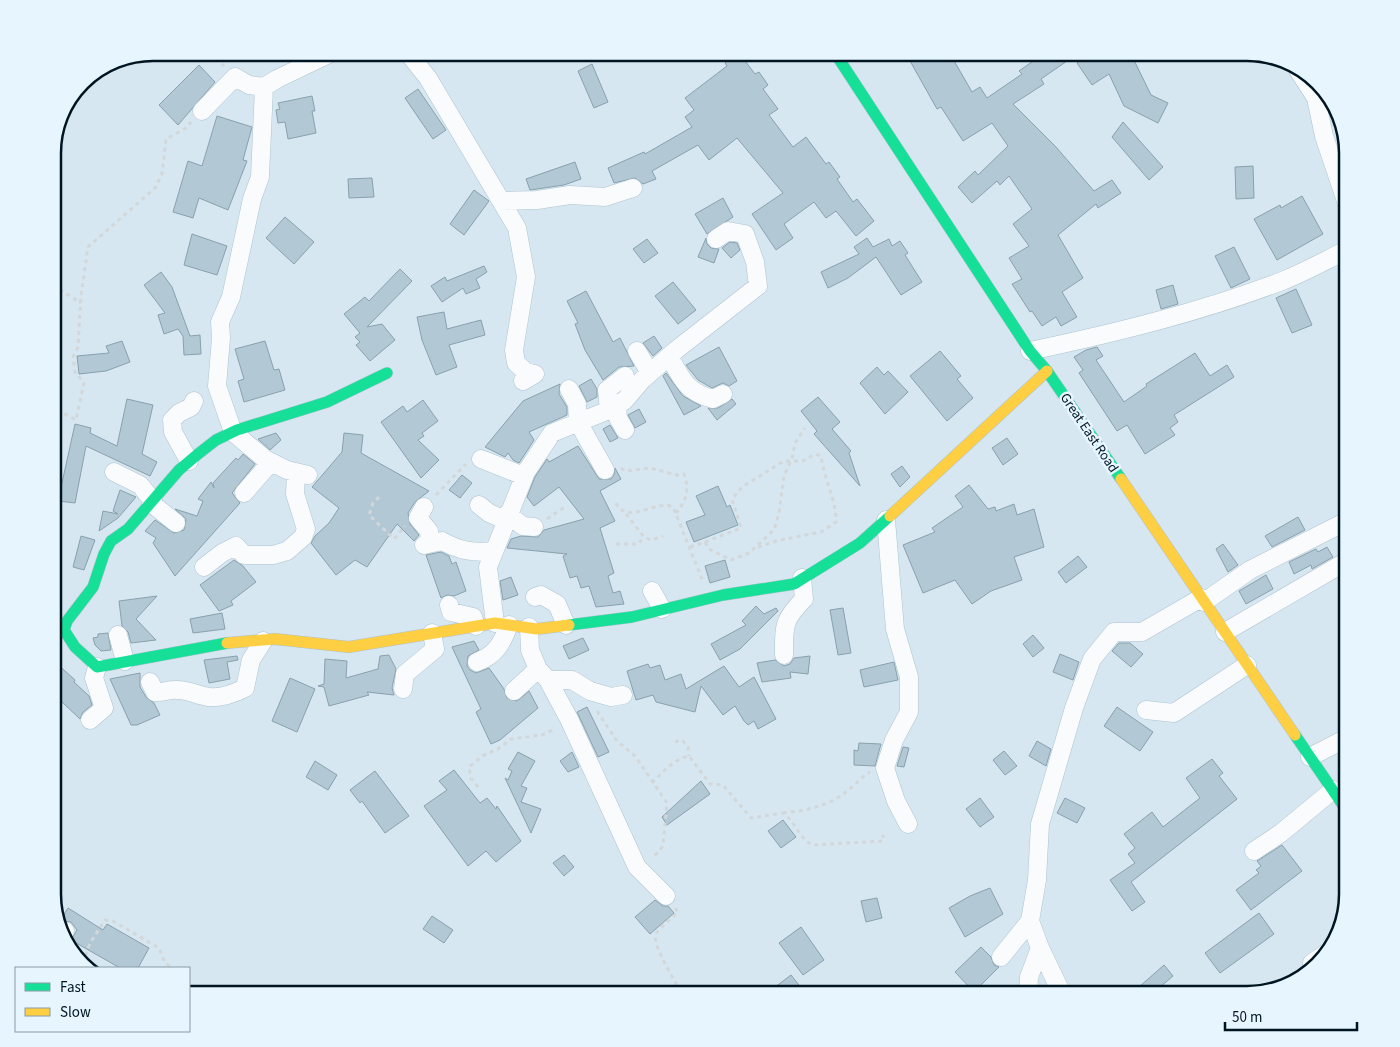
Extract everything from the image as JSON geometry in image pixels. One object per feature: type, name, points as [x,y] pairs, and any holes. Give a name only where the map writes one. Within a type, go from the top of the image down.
[{"type":"main road","name":"Great East Road","points":[[841,61],[1030,351],[1046,371],[1339,798]]},
{"type":"main road","points":[[387,373],[348,390],[327,402],[233,432],[216,440],[189,461],[128,528],[112,542],[104,554],[93,588],[67,620],[64,630],[75,647],[97,667],[212,644],[275,639],[350,647],[476,626],[502,624],[538,628],[632,617],[708,598],[794,584],[860,544],[1046,371]]},
{"type":"street","points":[[202,111],[235,77],[249,84],[264,87],[313,61]]},
{"type":"street","points":[[415,61],[428,78],[517,228],[526,277],[514,350],[516,363],[526,372],[536,374],[523,381]]},
{"type":"street","points":[[1306,83],[1316,98],[1324,136],[1339,178]]},
{"type":"street","points":[[204,567],[222,553],[236,546],[244,555],[273,555],[287,551],[303,537],[306,528],[295,494],[302,473],[271,462],[233,432],[218,386],[220,322],[231,297],[252,199],[260,176],[264,87]]},
{"type":"street","points":[[502,201],[537,200],[570,195],[605,197],[633,188]]},
{"type":"street","points":[[478,662],[488,658],[501,645],[502,624],[488,567],[506,517],[524,476],[552,433],[625,400],[669,356],[758,286],[754,262],[745,234],[728,231],[716,239]]},
{"type":"street","points":[[1030,351],[1099,336],[1203,308],[1284,280],[1339,254]]},
{"type":"street","points":[[637,351],[650,373]]},
{"type":"street","points":[[669,356],[687,387],[697,395],[713,399],[722,394]]},
{"type":"street","points":[[625,376],[607,390],[613,407],[625,430]]},
{"type":"street","points":[[569,389],[577,404],[578,422],[605,470]]},
{"type":"street","points":[[189,461],[172,432],[172,420],[179,413],[191,407],[194,401]]},
{"type":"street","points":[[481,459],[524,476]]},
{"type":"street","points":[[244,493],[271,462]]},
{"type":"street","points":[[114,472],[140,485],[152,502],[176,523]]},
{"type":"street","points":[[479,505],[489,513],[506,517],[522,526],[534,527]]},
{"type":"street","points":[[421,511],[418,518],[429,531],[427,544],[442,541],[457,549],[472,553],[494,551]]},
{"type":"street","points":[[886,520],[895,628],[909,677],[909,712],[894,740],[885,768],[896,801],[908,824]]},
{"type":"street","points":[[1001,957],[1030,921],[1037,880],[1040,824],[1074,708],[1092,659],[1114,632],[1142,632],[1203,600],[1250,570],[1339,526]]},
{"type":"street","points":[[1225,632],[1339,566]]},
{"type":"street","points":[[784,655],[784,630],[789,615],[804,599],[802,578]]},
{"type":"street","points":[[652,591],[662,609]]},
{"type":"street","points":[[535,597],[541,595],[557,604],[566,625]]},
{"type":"street","points":[[449,605],[451,612],[473,617],[476,626]]},
{"type":"street","points":[[528,627],[530,650],[568,715],[637,867],[666,896]]},
{"type":"street","points":[[403,689],[405,674],[435,649],[432,633]]},
{"type":"street","points":[[118,635],[125,661]]},
{"type":"street","points":[[150,682],[155,692],[161,693],[175,689],[190,690],[205,697],[233,694],[244,688],[251,660],[263,640]]},
{"type":"street","points":[[1146,710],[1174,713],[1247,665]]},
{"type":"street","points":[[90,720],[104,708],[94,678],[97,667]]},
{"type":"street","points":[[514,691],[543,675],[572,680],[590,691],[611,697],[623,694]]},
{"type":"street","points":[[1310,757],[1339,742]]},
{"type":"street","points":[[1254,851],[1333,790]]},
{"type":"street","points":[[1030,921],[1040,948],[1058,986]]},
{"type":"street","points":[[1028,986],[1029,977],[1040,948]]},
{"type":"path","points":[[61,410],[76,420],[84,384],[75,372],[73,356],[78,347],[88,247],[155,188],[162,174],[166,139],[186,128],[202,111]]},
{"type":"path","points":[[61,290],[81,303]]},
{"type":"path","points":[[753,549],[774,530],[780,513],[784,476],[791,461],[795,443],[805,428]]},
{"type":"path","points":[[690,547],[741,528],[732,499],[742,487],[784,461],[803,461],[816,454],[820,456],[826,480],[834,498],[836,522],[821,532],[776,541],[730,560],[709,549],[704,542]]},
{"type":"path","points":[[379,497],[373,503],[369,515],[394,539],[466,463],[481,459]]},
{"type":"path","points":[[605,470],[617,464],[625,471],[650,468],[677,475],[684,474],[689,485],[684,503],[676,513]]},
{"type":"path","points":[[616,503],[644,537],[650,540],[663,536]]},
{"type":"path","points":[[626,513],[664,503],[673,507],[690,547],[708,598]]},
{"type":"path","points":[[616,544],[638,544],[644,537]]},
{"type":"path","points":[[590,691],[598,713],[609,726],[617,741],[635,756],[667,803],[663,846],[656,856],[637,867]]},
{"type":"path","points":[[478,787],[471,778],[469,767],[484,755],[498,749],[511,739],[542,735],[553,731],[568,715]]},
{"type":"path","points":[[675,742],[682,740],[688,747],[689,756],[710,784],[723,785],[752,818],[802,811],[825,803],[845,793],[860,778],[885,768]]},
{"type":"path","points":[[652,783],[681,757],[689,756]]},
{"type":"path","points":[[783,813],[792,820],[802,840],[812,845],[883,841],[883,835]]},
{"type":"path","points":[[666,896],[678,912],[656,934],[655,944],[678,986]]},
{"type":"path","points":[[86,956],[90,943],[105,920],[113,921],[159,948],[164,963],[170,967]]},
{"type":"building","points":[[728,61],[745,61],[755,74],[759,72],[768,85],[763,89],[778,109],[769,115],[793,147],[806,137],[826,164],[829,162],[840,177],[837,179],[853,202],[857,199],[874,221],[856,236],[836,211],[826,218],[814,202],[784,224],[793,238],[776,250],[752,214],[783,193],[737,138],[709,160],[698,145],[652,171],[656,179],[643,184],[635,178],[614,183],[608,168],[644,152],[645,154],[692,127],[685,117],[694,110],[685,98],[727,66],[725,63]]},
{"type":"building","points":[[910,61],[954,61],[972,92],[980,87],[987,98],[1022,74],[1019,71],[1033,61],[1067,61],[1041,79],[1044,84],[1013,104],[1056,147],[1094,191],[1112,180],[1121,193],[1098,208],[1096,204],[1058,235],[1083,278],[1062,292],[1077,317],[1061,326],[1056,317],[1042,326],[1032,311],[1030,312],[1012,284],[1022,279],[1009,258],[1029,246],[1013,224],[1032,209],[1009,176],[1000,185],[997,181],[972,203],[958,187],[975,171],[978,175],[1008,146],[992,123],[963,141],[941,107],[937,109]]},
{"type":"building","points":[[1080,61],[1134,61],[1151,95],[1168,103],[1158,123],[1124,106],[1109,74],[1092,85],[1077,63]]},
{"type":"building","points":[[592,64],[608,102],[594,108],[578,71]]},
{"type":"building","points":[[199,65],[215,82],[178,125],[159,105]]},
{"type":"building","points":[[418,89],[446,130],[433,139],[405,98]]},
{"type":"building","points":[[312,96],[315,111],[312,111],[316,133],[288,139],[285,122],[278,123],[276,110],[280,109],[278,103]]},
{"type":"building","points":[[217,116],[252,127],[243,160],[247,161],[228,210],[199,198],[193,218],[173,212],[188,161],[202,166]]},
{"type":"building","points":[[1123,122],[1163,167],[1149,180],[1112,137]]},
{"type":"building","points":[[575,162],[581,179],[564,185],[530,190],[526,179]]},
{"type":"building","points":[[1253,166],[1254,198],[1236,199],[1235,167]]},
{"type":"building","points":[[372,178],[374,197],[349,198],[348,179]]},
{"type":"building","points":[[474,190],[489,201],[464,235],[450,224]]},
{"type":"building","points":[[1302,196],[1323,234],[1277,260],[1254,219],[1280,205],[1281,208]]},
{"type":"building","points":[[723,198],[733,217],[707,234],[695,214]]},
{"type":"building","points":[[285,217],[314,242],[294,264],[266,238]]},
{"type":"building","points":[[192,234],[227,246],[217,275],[184,265]]},
{"type":"building","points":[[706,238],[707,244],[711,248],[719,249],[714,263],[698,257]]},
{"type":"building","points":[[867,238],[873,247],[889,239],[892,246],[900,241],[908,253],[905,255],[922,282],[901,295],[876,257],[848,278],[828,288],[821,272],[859,254],[854,247]]},
{"type":"building","points":[[647,239],[658,253],[644,263],[633,249]]},
{"type":"building","points":[[730,242],[737,243],[740,250],[731,258],[722,248]]},
{"type":"building","points":[[1234,247],[1250,279],[1231,288],[1215,256]]},
{"type":"building","points":[[484,266],[487,272],[476,279],[480,288],[466,294],[463,288],[442,302],[431,286],[445,277],[447,281]]},
{"type":"building","points":[[400,269],[412,281],[367,327],[382,324],[395,340],[370,361],[356,345],[360,342],[355,337],[360,333],[344,314],[365,297],[369,301]]},
{"type":"building","points":[[161,272],[172,287],[190,336],[200,335],[201,354],[184,355],[183,336],[178,329],[164,334],[158,315],[165,313],[144,285]]},
{"type":"building","points":[[673,282],[696,310],[678,324],[655,296]]},
{"type":"building","points":[[1173,285],[1178,304],[1161,309],[1156,290]]},
{"type":"building","points":[[1296,289],[1312,325],[1292,333],[1276,298]]},
{"type":"building","points":[[586,291],[613,342],[620,338],[634,366],[619,367],[603,380],[585,350],[575,324],[578,323],[567,301]]},
{"type":"building","points":[[444,312],[447,329],[481,320],[485,335],[449,345],[457,367],[436,375],[422,340],[417,317]]},
{"type":"building","points":[[654,336],[662,348],[653,356],[643,343]]},
{"type":"building","points":[[122,341],[130,362],[106,371],[79,374],[77,356],[109,353],[106,346]]},
{"type":"building","points":[[265,341],[274,370],[279,369],[285,390],[244,402],[238,381],[244,379],[235,349]]},
{"type":"building","points":[[719,347],[737,381],[729,386],[723,383],[712,388],[698,380],[686,365]]},
{"type":"building","points":[[1097,347],[1103,356],[1096,360],[1124,402],[1147,386],[1146,384],[1195,353],[1210,376],[1227,365],[1234,377],[1174,415],[1178,422],[1170,428],[1175,435],[1145,454],[1127,425],[1117,431],[1079,373],[1083,370],[1074,357],[1086,350]]},
{"type":"building","points":[[940,351],[961,376],[957,379],[973,398],[947,421],[910,376]]},
{"type":"building","points":[[877,367],[884,375],[888,371],[908,392],[885,414],[860,383]]},
{"type":"building","points":[[666,373],[683,396],[701,406],[684,415],[663,376]]},
{"type":"building","points":[[591,379],[597,389],[597,397],[587,402],[579,386]]},
{"type":"building","points":[[560,384],[559,394],[567,407],[567,415],[529,432],[534,440],[519,463],[513,460],[508,453],[505,457],[485,447],[523,401]]},
{"type":"building","points":[[818,397],[840,422],[832,429],[851,451],[849,453],[860,486],[814,434],[817,431],[801,411]]},
{"type":"building","points":[[127,399],[153,405],[142,454],[157,462],[150,476],[86,446],[75,503],[61,501],[61,487],[75,424],[91,428],[90,433],[117,446]]},
{"type":"building","points":[[732,399],[736,404],[717,420],[708,408],[718,408]]},
{"type":"building","points":[[423,400],[438,421],[422,433],[424,436],[418,440],[439,460],[421,478],[381,422],[403,406],[407,412]]},
{"type":"building","points":[[639,409],[646,422],[635,428],[628,415]]},
{"type":"building","points":[[610,425],[618,438],[610,442],[603,429]]},
{"type":"building","points":[[276,433],[281,440],[270,450],[258,439]]},
{"type":"building","points":[[344,433],[363,435],[361,453],[429,491],[415,502],[408,513],[410,524],[419,535],[414,541],[397,524],[367,567],[355,560],[336,575],[311,543],[315,536],[329,523],[339,508],[312,487],[342,452]]},
{"type":"building","points":[[1007,438],[1018,454],[1003,465],[992,448]]},
{"type":"building","points":[[578,446],[599,479],[611,479],[615,468],[621,479],[600,491],[615,521],[600,528],[614,573],[608,576],[613,593],[620,591],[624,604],[596,607],[589,586],[581,588],[577,576],[570,578],[563,556],[567,554],[507,548],[511,539],[521,536],[538,537],[544,530],[584,519],[559,487],[534,506],[527,497],[535,477],[547,459],[549,462]]},
{"type":"building","points":[[243,454],[255,464],[232,493],[240,503],[175,576],[153,543],[156,538],[145,531],[155,520],[174,533],[184,530],[186,519],[175,509],[197,516],[203,501],[198,499],[211,482],[214,488],[213,483],[236,458],[238,460]]},
{"type":"building","points":[[902,466],[910,477],[900,487],[891,474]]},
{"type":"building","points":[[462,475],[472,483],[460,498],[449,490]]},
{"type":"building","points":[[969,485],[988,509],[995,507],[996,511],[1014,504],[1017,515],[1034,509],[1044,547],[1014,557],[1022,580],[991,591],[972,604],[955,580],[923,593],[903,545],[935,532],[932,528],[963,507],[955,496]]},
{"type":"building","points":[[718,486],[727,507],[730,505],[738,525],[694,542],[686,522],[705,515],[696,496]]},
{"type":"building","points":[[120,490],[136,497],[118,518],[99,531],[103,511],[118,514],[113,511]]},
{"type":"building","points":[[1298,517],[1305,530],[1272,547],[1265,536]]},
{"type":"building","points":[[81,536],[95,540],[84,570],[73,567]]},
{"type":"building","points":[[1223,544],[1238,565],[1228,572],[1216,549]]},
{"type":"building","points":[[1327,547],[1333,557],[1312,569],[1311,565],[1294,574],[1289,562],[1316,549],[1318,552]]},
{"type":"building","points":[[441,552],[449,556],[452,564],[456,562],[466,591],[454,596],[447,595],[441,598],[426,555]]},
{"type":"building","points":[[1078,556],[1087,567],[1066,583],[1058,572]]},
{"type":"building","points":[[234,560],[243,566],[256,582],[231,601],[233,605],[219,611],[200,585]]},
{"type":"building","points":[[725,560],[730,577],[710,583],[705,566]]},
{"type":"building","points":[[1266,575],[1273,589],[1246,604],[1239,591]]},
{"type":"building","points":[[511,577],[518,595],[503,600],[500,581]]},
{"type":"building","points":[[157,596],[136,619],[156,640],[131,643],[128,632],[122,626],[119,601]]},
{"type":"building","points":[[756,606],[764,614],[776,608],[778,611],[740,649],[720,660],[711,644],[746,625],[742,621]]},
{"type":"building","points":[[843,608],[851,653],[838,655],[830,610]]},
{"type":"building","points":[[222,613],[225,629],[193,633],[190,619]]},
{"type":"building","points":[[108,633],[111,650],[101,651],[95,645],[93,638],[98,637],[98,634]]},
{"type":"building","points":[[1033,635],[1044,648],[1033,657],[1023,644]]},
{"type":"building","points":[[583,638],[589,650],[569,659],[563,646]]},
{"type":"building","points":[[474,641],[479,650],[468,656],[467,666],[470,670],[476,673],[489,668],[504,689],[507,698],[517,701],[529,691],[538,708],[500,740],[491,744],[476,712],[481,709],[452,647]]},
{"type":"building","points":[[1119,643],[1130,643],[1143,654],[1131,667],[1112,651]]},
{"type":"building","points":[[1060,654],[1079,662],[1073,680],[1053,672]]},
{"type":"building","points":[[389,655],[396,669],[392,688],[394,695],[367,692],[369,695],[329,706],[324,687],[318,686],[324,684],[325,659],[347,661],[346,678],[378,669],[380,656]]},
{"type":"building","points":[[237,656],[238,660],[227,662],[230,679],[209,683],[204,660]]},
{"type":"building","points":[[810,656],[808,674],[790,672],[791,678],[762,682],[757,663],[775,660],[784,666],[790,664],[794,658]]},
{"type":"building","points":[[894,662],[898,680],[864,687],[860,670]]},
{"type":"building","points":[[648,664],[650,668],[660,665],[665,680],[681,674],[686,689],[724,666],[739,687],[754,677],[776,719],[758,729],[754,721],[748,725],[744,721],[735,706],[723,715],[701,686],[695,712],[656,702],[653,695],[636,700],[627,671]]},
{"type":"building","points":[[61,667],[89,696],[92,705],[83,712],[80,719],[62,702],[61,703]]},
{"type":"building","points":[[140,673],[140,687],[146,697],[154,703],[160,715],[137,725],[131,725],[110,679]]},
{"type":"building","points":[[290,678],[315,689],[297,732],[272,721]]},
{"type":"building","points":[[587,707],[609,752],[598,757],[577,712]]},
{"type":"building","points":[[1117,707],[1153,732],[1140,751],[1104,726]]},
{"type":"building","points":[[1037,741],[1051,749],[1046,766],[1029,756]]},
{"type":"building","points":[[859,743],[881,744],[875,766],[854,765],[854,750],[858,751]]},
{"type":"building","points":[[903,747],[909,748],[904,767],[897,766]]},
{"type":"building","points":[[1004,751],[1017,766],[1005,775],[993,760]]},
{"type":"building","points":[[518,752],[535,761],[521,786],[527,788],[521,802],[541,809],[531,833],[505,778],[508,780],[512,771],[508,769]]},
{"type":"building","points":[[572,752],[579,767],[568,772],[560,761]]},
{"type":"building","points":[[1212,759],[1223,773],[1219,776],[1237,799],[1131,882],[1145,902],[1132,911],[1110,880],[1135,863],[1128,854],[1135,848],[1124,834],[1152,812],[1163,827],[1200,798],[1186,778]]},
{"type":"building","points":[[315,761],[337,775],[328,790],[306,777]]},
{"type":"building","points":[[454,770],[480,803],[487,798],[496,809],[497,806],[521,841],[496,862],[486,851],[468,866],[424,806],[447,790],[439,781]]},
{"type":"building","points":[[375,771],[409,816],[385,833],[362,801],[360,803],[350,790]]},
{"type":"building","points":[[701,781],[710,794],[667,825],[662,817]]},
{"type":"building","points":[[980,798],[994,817],[980,827],[966,809]]},
{"type":"building","points":[[1065,798],[1085,808],[1077,823],[1057,813]]},
{"type":"building","points":[[783,820],[796,837],[781,848],[768,831]]},
{"type":"building","points":[[1282,845],[1302,871],[1251,910],[1236,890],[1259,873],[1256,870],[1261,866],[1257,861]]},
{"type":"building","points":[[564,855],[574,867],[564,876],[553,863]]},
{"type":"building","points":[[990,888],[1003,914],[965,937],[949,908],[970,896]]},
{"type":"building","points":[[877,898],[882,918],[866,922],[861,901]]},
{"type":"building","points":[[655,900],[663,906],[668,906],[674,913],[650,934],[635,917]]},
{"type":"building","points":[[68,908],[103,930],[107,924],[149,948],[139,967],[118,967],[76,943],[73,937],[77,930],[71,922],[66,922],[64,915]]},
{"type":"building","points":[[1259,913],[1274,934],[1220,973],[1205,953]]},
{"type":"building","points":[[432,916],[453,930],[444,943],[423,929]]},
{"type":"building","points":[[801,927],[824,960],[803,975],[779,943]]},
{"type":"building","points":[[981,947],[991,957],[994,965],[999,967],[980,986],[968,986],[955,972]]},
{"type":"building","points":[[1164,965],[1173,976],[1161,986],[1140,986]]},
{"type":"building","points":[[791,975],[800,986],[777,986]]},
{"type":"traffic: fast","points":[[840,61],[1030,351],[1047,371],[1121,479]]},
{"type":"traffic: fast","points":[[227,643],[97,667],[75,647],[64,630],[67,621],[93,587],[104,554],[111,541],[128,529],[179,470],[198,454],[216,440],[237,430],[327,402],[387,373]]},
{"type":"traffic: fast","points":[[569,625],[632,617],[723,595],[794,584],[860,543],[890,516]]},
{"type":"traffic: fast","points":[[1295,735],[1339,799]]},
{"type":"traffic: slow","points":[[890,516],[1047,371]]},
{"type":"traffic: slow","points":[[1121,479],[1295,735]]},
{"type":"traffic: slow","points":[[227,643],[275,639],[349,647],[495,623],[537,629],[569,625]]}]
